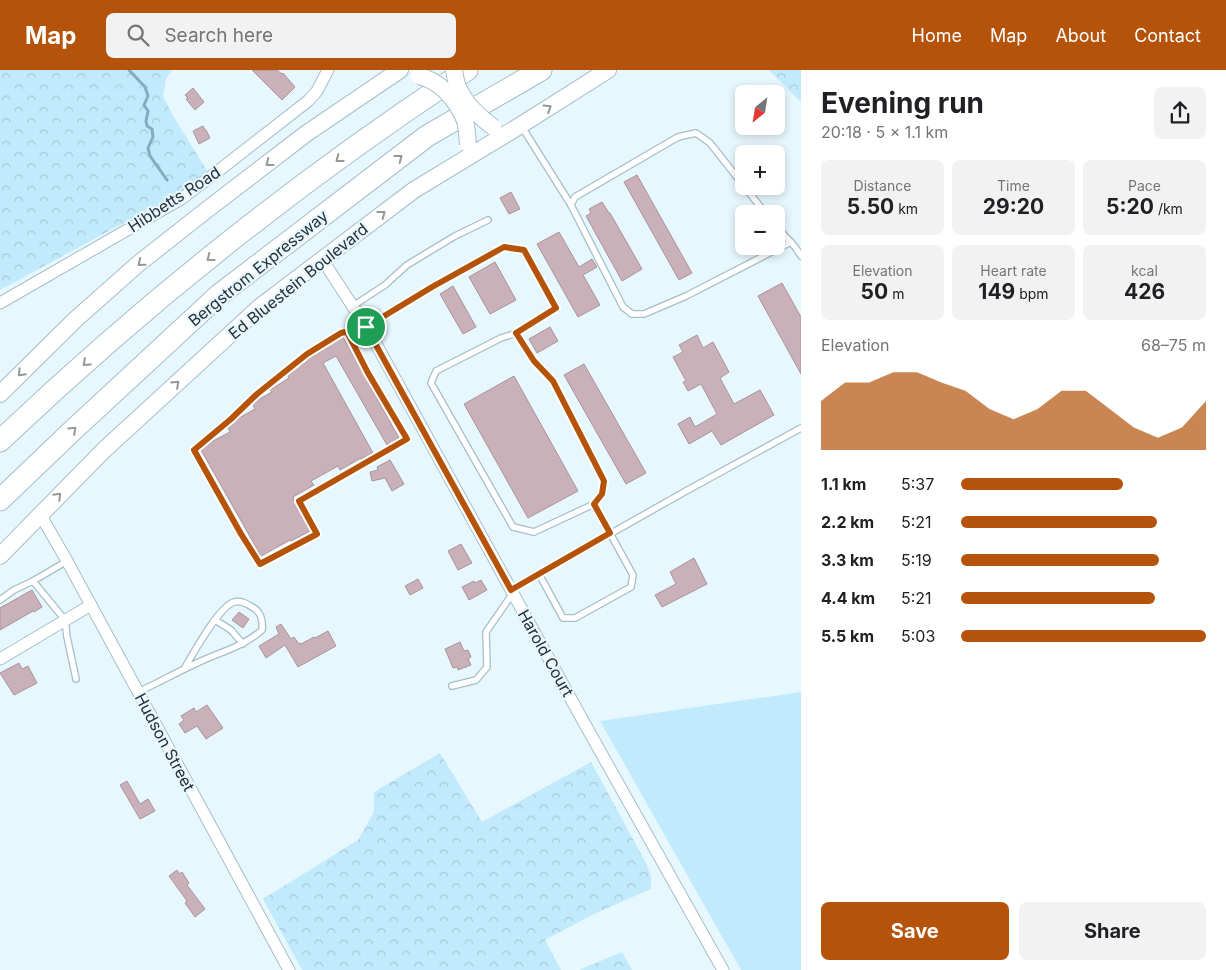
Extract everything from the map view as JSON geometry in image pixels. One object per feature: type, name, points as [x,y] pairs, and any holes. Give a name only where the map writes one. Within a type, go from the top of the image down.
[{"type":"highway","points":[[0,441],[36,406],[186,276],[348,152],[466,70]]},
{"type":"highway","name":"Bergstrom Expressway","points":[[0,500],[219,295],[428,136],[542,70]]},
{"type":"main road","points":[[0,394],[76,318],[138,264],[307,133],[400,70]]},
{"type":"main road","points":[[454,70],[458,88],[478,115],[493,127],[504,129],[521,125]]},
{"type":"main road","name":"Ed Bluestein Boulevard","points":[[0,556],[104,450],[261,306],[414,190],[608,70]]},
{"type":"main road","points":[[383,81],[404,76],[419,76],[429,78],[446,91],[465,121],[468,144],[458,163]]},
{"type":"street","name":"Hibbetts Road","points":[[0,303],[181,199],[308,101],[317,91],[328,70]]},
{"type":"street","name":"Harold Court","points":[[322,260],[366,327],[723,970]]},
{"type":"street","name":"Hudson Street","points":[[40,514],[289,970]]},
{"type":"street","points":[[0,659],[91,605]]},
{"type":"lane","points":[[521,125],[571,205],[623,307],[632,314],[644,314],[686,296],[791,242]]},
{"type":"lane","points":[[571,205],[575,197],[678,137],[696,133],[710,143],[759,205]]},
{"type":"lane","points":[[353,306],[385,284],[407,264],[455,236],[488,220]]},
{"type":"lane","points":[[785,236],[801,256]]},
{"type":"lane","points":[[347,332],[407,439],[299,501],[317,534],[260,564],[194,450],[257,394],[307,354],[341,333],[366,327],[432,287],[504,247],[524,250],[556,308],[516,333],[501,338],[436,371],[431,384],[513,527],[534,532],[594,504],[602,494],[604,481],[553,381],[534,361],[516,333]]},
{"type":"lane","points":[[452,686],[476,680],[487,667],[486,632],[512,591],[610,533],[801,428]]},
{"type":"lane","points":[[539,574],[563,618],[575,618],[631,588],[633,575],[594,504]]},
{"type":"lane","points":[[0,600],[14,590],[67,561]]},
{"type":"lane","points":[[33,581],[65,620],[76,679]]},
{"type":"lane","points":[[138,692],[184,669],[244,644],[262,630],[263,620],[256,609],[241,601],[233,602],[220,613],[184,669]]},
{"type":"lane","points":[[215,620],[231,630],[244,644]]},
{"type":"green space","points":[[0,70],[172,70],[166,79],[163,96],[209,174],[166,200],[0,290]]},
{"type":"green space","points":[[769,70],[801,70],[801,102],[785,85]]},
{"type":"green space","points":[[801,692],[801,970],[741,970],[600,721]]},
{"type":"green space","points":[[440,753],[482,822],[591,762],[646,863],[651,877],[651,889],[594,914],[545,940],[561,970],[302,970],[263,899],[358,840],[374,812],[374,792]]},
{"type":"green space","points":[[622,952],[632,970],[579,970]]},
{"type":"building","points":[[252,70],[277,70],[283,73],[295,87],[282,100]]},
{"type":"building","points":[[193,88],[204,102],[195,110],[185,95]]},
{"type":"building","points":[[203,126],[210,138],[199,144],[193,131]]},
{"type":"building","points":[[637,175],[692,273],[679,280],[624,182]]},
{"type":"building","points":[[511,192],[520,209],[509,214],[500,198]]},
{"type":"building","points":[[602,202],[642,269],[622,281],[586,216],[591,213],[589,209]]},
{"type":"building","points":[[559,232],[579,267],[592,259],[597,267],[583,275],[600,305],[578,317],[537,244]]},
{"type":"building","points":[[495,262],[516,300],[490,314],[469,277]]},
{"type":"building","points":[[782,283],[801,317],[801,374],[758,296]]},
{"type":"building","points":[[453,286],[476,327],[463,334],[440,294]]},
{"type":"building","points":[[550,327],[558,341],[537,353],[529,339]]},
{"type":"building","points":[[697,335],[703,348],[713,342],[729,372],[720,378],[734,404],[760,390],[774,415],[721,445],[712,431],[689,444],[678,424],[690,417],[695,427],[717,414],[701,384],[688,391],[683,382],[686,381],[673,357],[683,352],[679,345]]},
{"type":"building","points":[[343,337],[399,438],[387,445],[336,356],[323,363],[373,453],[340,470],[338,466],[311,481],[314,485],[293,497],[310,531],[261,556],[201,450],[211,442],[230,432],[228,428],[239,418],[255,409],[253,405],[256,401],[272,392],[270,390],[289,378],[288,376],[299,366]]},
{"type":"building","points":[[584,364],[646,473],[626,484],[564,375]]},
{"type":"building","points":[[514,376],[578,491],[528,518],[464,404]]},
{"type":"building","points":[[390,460],[404,484],[392,491],[385,478],[372,481],[370,472],[378,470],[377,467]]},
{"type":"building","points":[[461,544],[472,563],[458,570],[448,551]]},
{"type":"building","points":[[694,558],[707,584],[662,607],[655,595],[676,584],[670,572]]},
{"type":"building","points":[[418,579],[423,588],[410,595],[405,586]]},
{"type":"building","points":[[481,580],[487,590],[469,600],[462,587]]},
{"type":"building","points":[[32,590],[42,607],[0,630],[0,608]]},
{"type":"building","points":[[239,612],[249,619],[243,628],[232,620]]},
{"type":"building","points":[[281,624],[291,639],[294,637],[299,644],[328,631],[336,646],[298,667],[285,645],[266,658],[259,646],[279,634],[276,627]]},
{"type":"building","points":[[460,642],[464,651],[468,650],[471,657],[468,659],[471,665],[458,670],[457,667],[453,668],[445,649]]},
{"type":"building","points":[[19,663],[22,669],[28,666],[37,683],[14,695],[0,673]]},
{"type":"building","points":[[207,705],[223,728],[206,739],[197,726],[185,733],[179,724],[184,720],[181,716],[194,708],[196,712]]},
{"type":"building","points":[[127,781],[140,804],[148,799],[155,811],[140,819],[120,785]]},
{"type":"building","points":[[177,870],[180,874],[182,872],[189,883],[187,885],[205,909],[195,917],[185,903],[187,901],[169,876]]},
{"type":"waterway","points":[[129,70],[145,87],[148,96],[144,105],[148,111],[146,121],[147,126],[152,129],[153,137],[148,148],[150,156],[167,180]]},
{"type":"route","points":[[366,327],[341,333],[307,354],[257,394],[194,450],[260,564],[317,534],[299,501],[407,439],[382,398],[347,332],[366,327],[511,590],[610,533],[594,504],[602,494],[604,481],[553,381],[534,361],[516,333],[556,308],[524,250],[504,247],[432,287],[366,327]]}]
